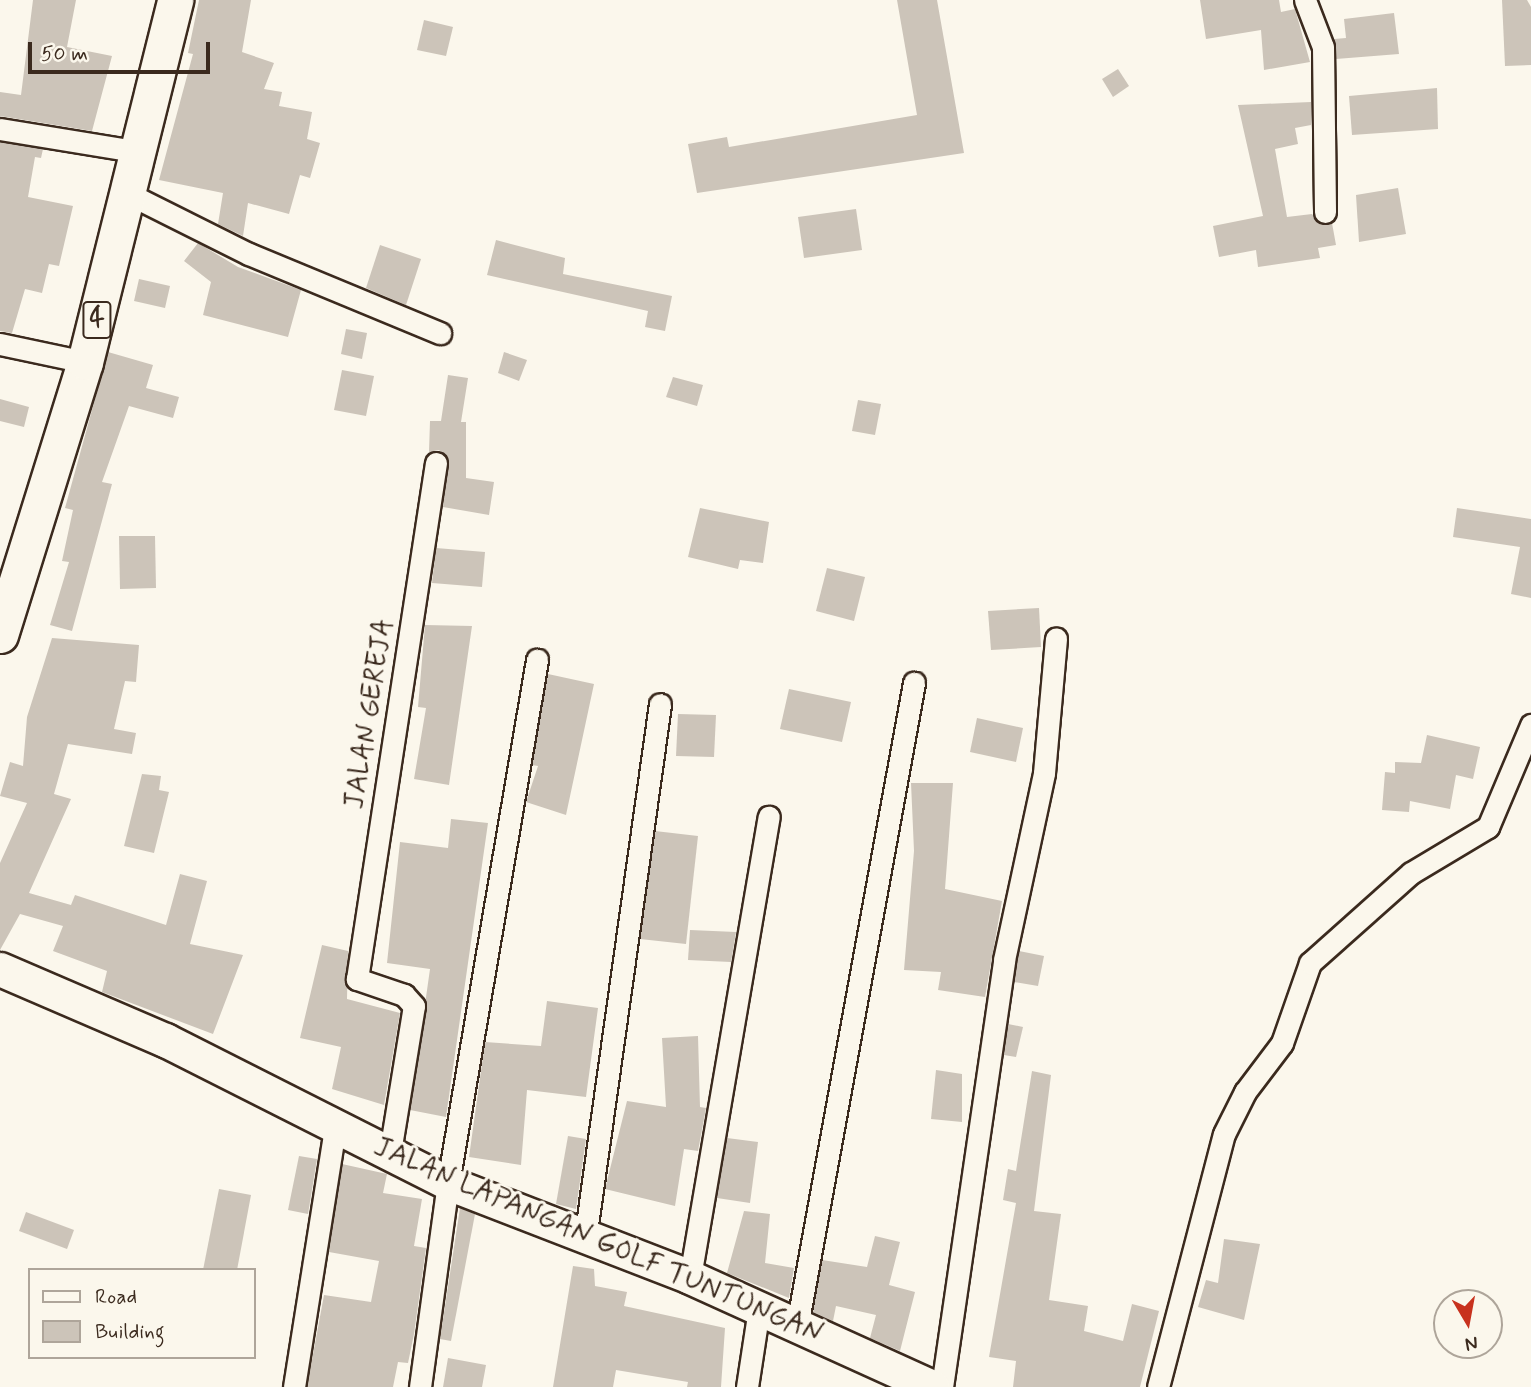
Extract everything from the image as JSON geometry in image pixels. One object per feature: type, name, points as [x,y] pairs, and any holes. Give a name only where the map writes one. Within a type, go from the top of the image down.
[{"type":"highway","name":"4","points":[[0,635],[85,362],[131,195],[175,0]]},
{"type":"main road","name":"JALAN LAPANGAN GOLF TUNTUNGAN","points":[[0,970],[165,1040],[448,1182],[585,1239],[690,1277],[932,1387]]},
{"type":"street","points":[[1305,0],[1323,47],[1325,212]]},
{"type":"street","points":[[0,129],[140,152]]},
{"type":"street","points":[[131,195],[249,254],[440,333]]},
{"type":"street","points":[[0,344],[85,362]]},
{"type":"street","name":"JALAN GEREJA","points":[[390,1152],[414,1006],[404,995],[359,978],[436,463]]},
{"type":"street","points":[[942,1387],[1004,960],[1044,773],[1056,639]]},
{"type":"street","points":[[420,1387],[448,1182],[537,660]]},
{"type":"street","points":[[797,1326],[914,683]]},
{"type":"street","points":[[585,1239],[660,704]]},
{"type":"street","points":[[1158,1387],[1224,1134],[1245,1092],[1282,1043],[1310,963],[1411,873],[1488,827],[1531,725]]},
{"type":"street","points":[[690,1277],[769,817]]},
{"type":"street","points":[[294,1387],[335,1127]]},
{"type":"street","points":[[747,1387],[759,1309]]},
{"type":"building","points":[[33,0],[76,0],[67,47],[112,56],[92,131],[0,116],[0,92],[21,95]]},
{"type":"building","points":[[199,0],[251,0],[242,52],[274,63],[264,89],[282,92],[279,106],[312,112],[307,139],[320,143],[310,178],[300,175],[289,214],[248,203],[243,236],[218,224],[223,193],[159,180],[193,54],[188,53]]},
{"type":"building","points":[[897,0],[937,0],[964,153],[697,193],[688,144],[727,137],[729,147],[917,115]]},
{"type":"building","points":[[1200,0],[1279,0],[1281,12],[1295,9],[1310,62],[1264,70],[1261,30],[1206,39]]},
{"type":"building","points":[[1502,0],[1527,0],[1531,7],[1531,65],[1505,66]]},
{"type":"building","points":[[1394,13],[1399,54],[1336,59],[1334,39],[1346,38],[1344,19]]},
{"type":"building","points":[[424,20],[453,27],[446,56],[417,50]]},
{"type":"building","points":[[1118,69],[1129,86],[1113,97],[1102,79]]},
{"type":"building","points":[[1437,88],[1438,129],[1352,135],[1349,96]]},
{"type":"building","points":[[1311,102],[1311,125],[1295,128],[1298,144],[1275,149],[1287,217],[1312,214],[1319,224],[1332,223],[1336,245],[1318,248],[1320,258],[1258,267],[1256,250],[1219,257],[1213,226],[1263,216],[1238,105]]},
{"type":"building","points":[[0,142],[43,149],[41,158],[35,157],[28,197],[73,206],[59,266],[49,264],[42,293],[25,289],[12,333],[0,331]]},
{"type":"building","points":[[1398,188],[1406,234],[1359,242],[1356,195]]},
{"type":"building","points":[[856,209],[862,250],[804,258],[798,217]]},
{"type":"building","points":[[496,240],[565,258],[563,274],[672,296],[665,331],[645,327],[648,311],[487,275]]},
{"type":"building","points":[[198,243],[238,267],[301,290],[288,337],[203,315],[211,282],[184,261]]},
{"type":"building","points":[[380,245],[421,259],[406,305],[366,288]]},
{"type":"building","points":[[139,279],[170,286],[165,308],[134,301]]},
{"type":"building","points":[[346,329],[367,333],[362,359],[341,354]]},
{"type":"building","points":[[108,352],[153,365],[146,388],[179,397],[173,418],[129,406],[102,482],[112,484],[72,631],[50,625],[69,562],[62,561],[73,510],[65,508]]},
{"type":"building","points":[[504,352],[527,360],[519,381],[498,373]]},
{"type":"building","points":[[342,370],[374,376],[366,416],[334,410]]},
{"type":"building","points":[[448,375],[468,378],[461,422],[466,422],[466,478],[494,482],[489,515],[443,507],[448,459],[439,450],[429,452],[430,421],[441,421]]},
{"type":"building","points":[[673,377],[703,385],[697,406],[666,397]]},
{"type":"building","points":[[0,399],[29,407],[24,427],[0,421]]},
{"type":"building","points":[[858,400],[881,404],[875,435],[852,431]]},
{"type":"building","points":[[700,508],[769,522],[763,563],[740,560],[738,569],[688,557]]},
{"type":"building","points":[[1457,508],[1531,519],[1531,598],[1511,594],[1520,547],[1453,537]]},
{"type":"building","points":[[119,536],[155,536],[156,588],[120,589]]},
{"type":"building","points":[[436,548],[485,552],[482,587],[432,583]]},
{"type":"building","points":[[827,568],[865,577],[854,621],[816,611]]},
{"type":"building","points":[[1039,608],[1041,647],[991,650],[988,611]]},
{"type":"building","points":[[425,625],[472,626],[449,785],[414,779],[426,708],[418,707]]},
{"type":"building","points":[[52,638],[139,645],[136,682],[125,681],[114,729],[136,733],[132,754],[68,744],[54,794],[71,799],[29,893],[71,905],[75,895],[166,925],[180,874],[207,881],[190,944],[243,955],[213,1034],[102,992],[107,971],[53,951],[63,926],[20,914],[0,950],[0,863],[27,803],[0,796],[10,762],[23,766],[27,717]]},
{"type":"building","points":[[548,674],[594,684],[566,815],[526,802],[538,766],[532,765]]},
{"type":"building","points":[[789,689],[851,702],[842,742],[780,729]]},
{"type":"building","points":[[678,714],[716,715],[714,757],[676,756]]},
{"type":"building","points":[[977,718],[1023,728],[1016,762],[970,752]]},
{"type":"building","points":[[1427,735],[1480,747],[1473,779],[1456,775],[1450,809],[1410,801],[1409,812],[1382,810],[1385,772],[1395,773],[1395,762],[1421,763]]},
{"type":"building","points":[[142,774],[161,776],[159,790],[169,792],[154,853],[124,846]]},
{"type":"building","points":[[911,783],[953,783],[945,889],[1002,901],[985,997],[938,990],[941,972],[904,970],[914,851]]},
{"type":"building","points":[[451,819],[488,823],[446,1117],[410,1110],[430,969],[387,963],[400,842],[448,848]]},
{"type":"building","points":[[655,831],[698,836],[686,944],[640,939]]},
{"type":"building","points":[[690,930],[736,932],[731,962],[688,960]]},
{"type":"building","points":[[322,945],[348,951],[347,999],[400,1013],[384,1105],[332,1089],[341,1047],[300,1038]]},
{"type":"building","points":[[1019,951],[1044,956],[1038,986],[1014,982]]},
{"type":"building","points":[[547,1001],[598,1008],[586,1097],[527,1090],[521,1165],[469,1157],[485,1042],[541,1046]]},
{"type":"building","points":[[1008,1024],[1023,1027],[1016,1057],[1004,1055]]},
{"type":"building","points":[[698,1036],[700,1107],[706,1108],[698,1151],[684,1149],[675,1206],[605,1189],[627,1101],[666,1107],[662,1038]]},
{"type":"building","points":[[936,1070],[962,1074],[962,1122],[931,1119]]},
{"type":"building","points":[[1032,1071],[1051,1075],[1034,1211],[1061,1214],[1049,1300],[1088,1306],[1084,1331],[1123,1341],[1132,1304],[1159,1311],[1140,1387],[1013,1387],[1016,1361],[989,1357],[1016,1203],[1003,1200],[1008,1169],[1016,1171]]},
{"type":"building","points":[[568,1136],[586,1139],[576,1209],[556,1204]]},
{"type":"building","points":[[727,1138],[758,1142],[750,1203],[717,1198]]},
{"type":"building","points":[[299,1156],[317,1159],[308,1214],[288,1210]]},
{"type":"building","points":[[342,1164],[387,1174],[383,1193],[422,1199],[414,1246],[426,1248],[414,1334],[408,1363],[398,1362],[393,1387],[307,1387],[324,1295],[371,1302],[379,1261],[329,1252]]},
{"type":"building","points":[[219,1189],[251,1195],[237,1268],[203,1268]]},
{"type":"building","points":[[460,1208],[475,1214],[451,1341],[440,1339]]},
{"type":"building","points":[[744,1211],[770,1214],[765,1263],[794,1268],[789,1298],[727,1273]]},
{"type":"building","points":[[26,1212],[74,1230],[67,1249],[19,1231]]},
{"type":"building","points":[[875,1236],[900,1242],[889,1285],[915,1292],[900,1351],[870,1338],[876,1315],[836,1306],[833,1321],[813,1312],[822,1260],[867,1267]]},
{"type":"building","points":[[1224,1239],[1260,1244],[1244,1320],[1198,1307],[1206,1280],[1218,1283]]},
{"type":"building","points":[[573,1266],[594,1269],[595,1286],[627,1292],[624,1306],[725,1328],[721,1387],[687,1387],[688,1382],[616,1370],[613,1387],[553,1387]]},
{"type":"building","points":[[448,1358],[486,1365],[482,1387],[443,1387]]}]
